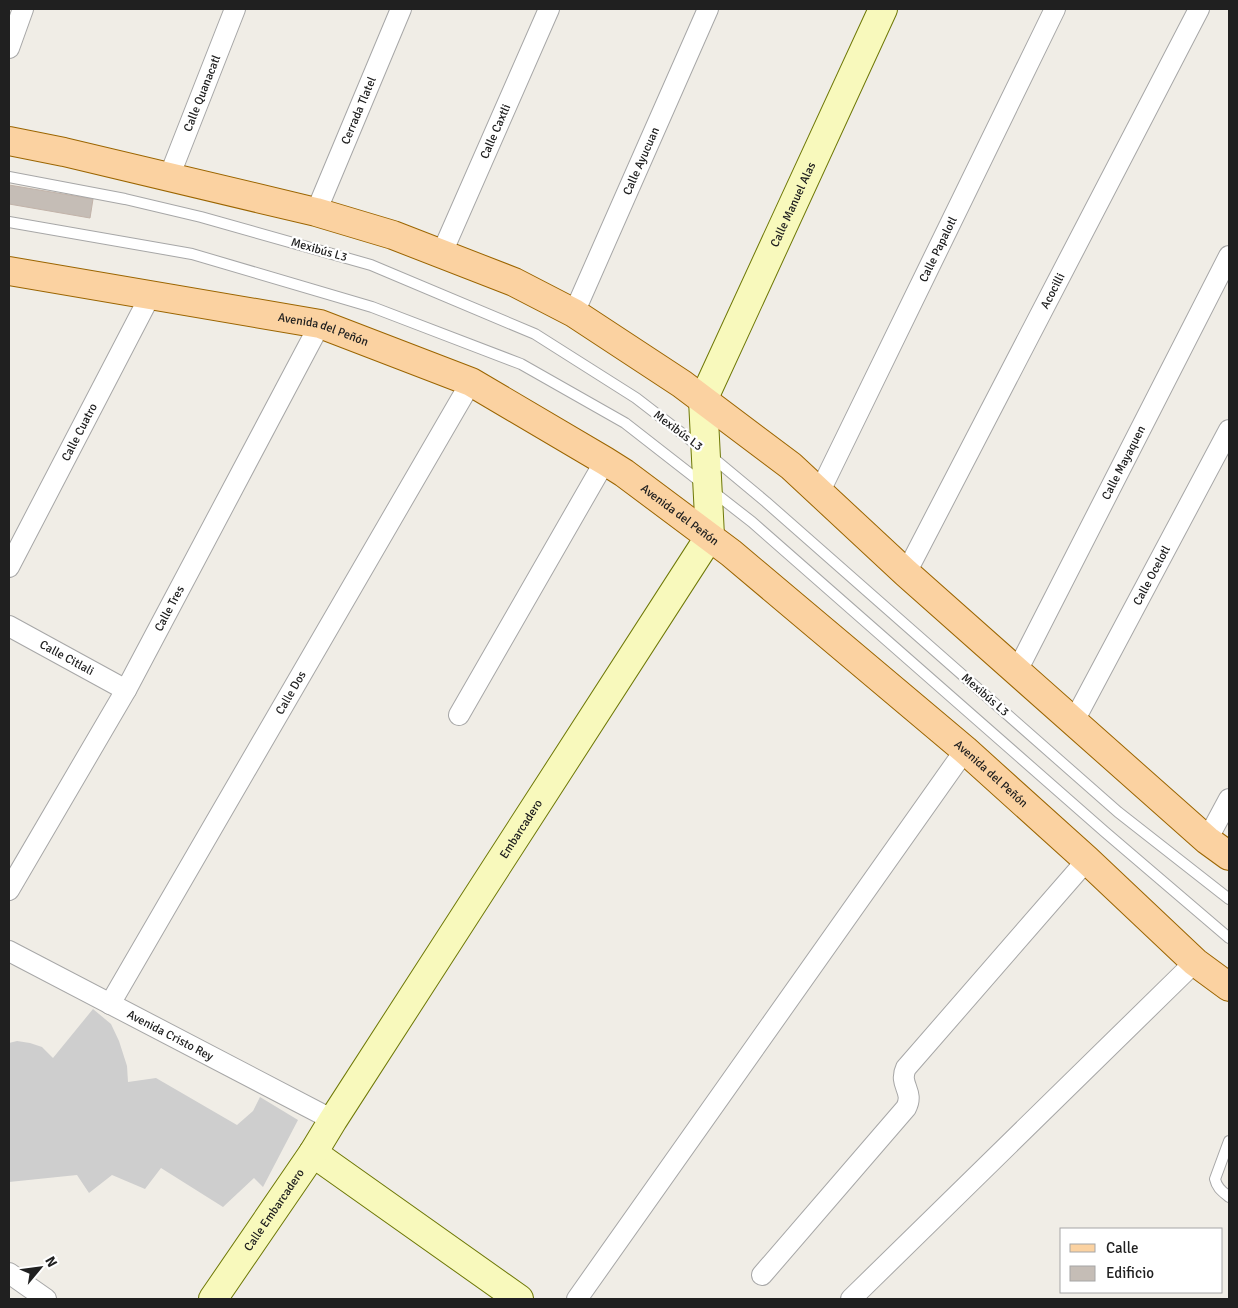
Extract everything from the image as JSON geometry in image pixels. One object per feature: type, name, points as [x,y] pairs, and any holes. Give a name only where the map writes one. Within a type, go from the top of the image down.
[{"type":"main road","points":[[9,141],[64,152],[316,212],[393,235],[514,282],[574,313],[704,400],[792,466],[906,573],[1207,840],[1229,856]]},
{"type":"main road","name":"Avenida del Peñón","points":[[9,271],[320,324],[471,382],[605,461],[710,536],[965,750],[1087,860],[1195,962],[1229,987]]},
{"type":"street","points":[[9,48],[23,9]]},
{"type":"street","name":"Calle Quanacatl","points":[[169,177],[235,9]]},
{"type":"street","name":"Cerrada Tlatel","points":[[316,212],[401,9]]},
{"type":"street","name":"Calle Caxtli","points":[[441,255],[549,9]]},
{"type":"street","name":"Calle Ayucuan","points":[[574,313],[708,9]]},
{"type":"street","name":"Calle Manuel Alas","points":[[704,400],[883,9]]},
{"type":"street","name":"Calle Papalotl","points":[[820,491],[1055,9]]},
{"type":"street","name":"Acocilli","points":[[906,573],[1199,9]]},
{"type":"street","name":"Calle Mayaquen","points":[[1017,671],[1229,256]]},
{"type":"street","name":"Calle Cuatro","points":[[9,567],[150,296]]},
{"type":"street","name":"Calle Tres","points":[[9,890],[126,690],[320,324]]},
{"type":"street","name":"Calle Dos","points":[[110,1004],[471,382]]},
{"type":"street","points":[[704,400],[710,536]]},
{"type":"street","name":"Calle Ocelotl","points":[[1074,721],[1229,430]]},
{"type":"street","points":[[459,715],[605,461]]},
{"type":"street","name":"Embarcadero","points":[[333,1120],[710,536]]},
{"type":"street","name":"Calle Citlali","points":[[9,626],[126,690]]},
{"type":"street","points":[[577,1299],[965,750]]},
{"type":"street","points":[[1207,840],[1229,799]]},
{"type":"street","points":[[762,1275],[906,1108],[910,1101],[903,1082],[906,1068],[1087,860]]},
{"type":"street","name":"Avenida Cristo Rey","points":[[9,951],[333,1120]]},
{"type":"street","points":[[851,1299],[1195,962]]},
{"type":"street","name":"Calle Embarcadero","points":[[213,1299],[313,1153],[333,1120]]},
{"type":"street","points":[[313,1153],[519,1299]]},
{"type":"street","points":[[9,1273],[46,1299]]},
{"type":"lane","name":"Mexibús L3","points":[[9,177],[125,199],[201,217],[371,265],[535,334],[636,398],[706,452],[766,502],[1118,812],[1229,899]]},
{"type":"lane","name":"Mexibús L3","points":[[9,222],[192,254],[372,307],[520,364],[625,423],[752,522],[1105,832],[1229,938]]},
{"type":"lane","points":[[1229,1141],[1215,1179],[1217,1185],[1229,1196]]},
{"type":"shaded area","points":[[93,1009],[111,1024],[127,1066],[128,1082],[156,1078],[237,1125],[253,1111],[260,1097],[298,1120],[263,1187],[254,1178],[223,1207],[161,1168],[145,1189],[112,1175],[89,1193],[77,1175],[9,1182],[9,1043],[17,1041],[42,1047],[53,1058]]},
{"type":"building","points":[[9,185],[93,199],[90,218],[9,204]]}]
